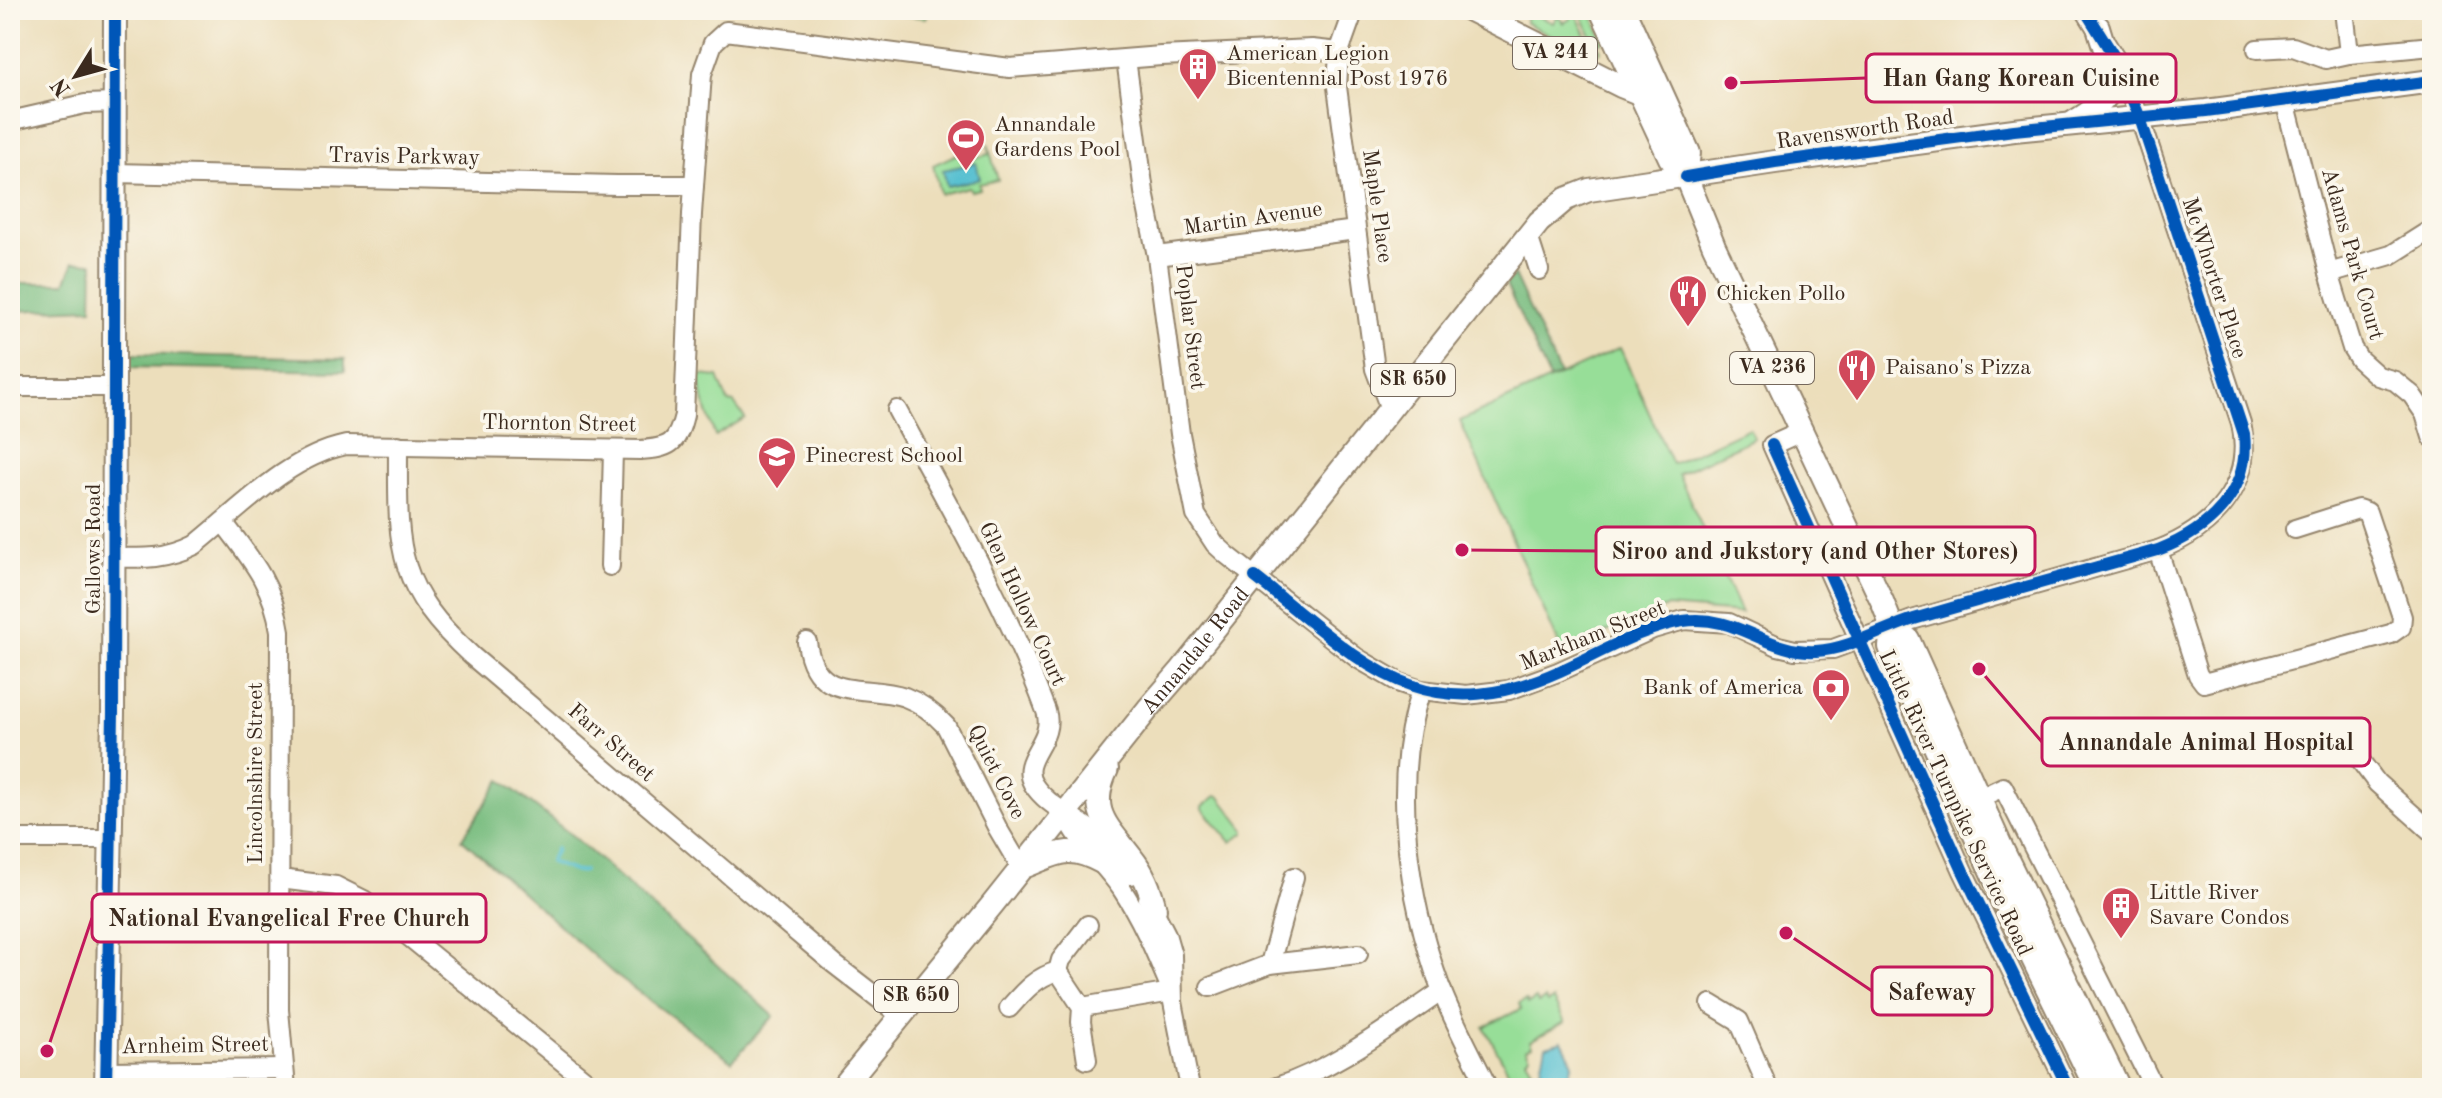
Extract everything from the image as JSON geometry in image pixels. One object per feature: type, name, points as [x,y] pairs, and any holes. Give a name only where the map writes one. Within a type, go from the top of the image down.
[{"type":"main road","name":"Gallows Road","points":[[106,1080],[112,839],[115,10]]},
{"type":"main road","name":"VA 244","points":[[1470,10],[1641,94]]},
{"type":"main road","name":"VA 236","points":[[1601,10],[1670,158],[1686,177],[1709,234],[1892,627],[1908,639],[1980,798],[1995,857],[2096,1088]]},
{"type":"main road","name":"VA 236","points":[[1624,10],[1689,153],[1686,177]]},
{"type":"main road","points":[[2069,125],[2101,105],[2111,88],[2111,73],[2092,19]]},
{"type":"main road","name":"Ravensworth Road","points":[[1686,177],[1798,158],[2432,81]]},
{"type":"main road","name":"Annandale Road","points":[[842,1088],[1551,209],[1577,194],[1686,177]]},
{"type":"main road","name":"VA 236","points":[[1892,627],[1890,647],[1995,857],[2119,1088]]},
{"type":"main road","points":[[1116,748],[1101,780],[1097,802],[1105,824],[1135,861],[1147,882],[1155,909]]},
{"type":"main road","points":[[1021,868],[1064,851],[1085,853],[1101,862]]},
{"type":"street","name":"Maple Place","points":[[1354,10],[1339,52],[1337,87],[1375,369],[1390,409]]},
{"type":"street","points":[[2344,10],[2349,54]]},
{"type":"street","name":"McWhorter Place","points":[[2092,19],[2115,58],[2140,118],[2241,423],[2244,452]]},
{"type":"street","name":"Thornton Street","points":[[113,557],[150,559],[178,553],[195,545],[296,464],[311,455],[346,445],[613,450],[661,448],[676,438],[684,415],[702,74],[709,51],[718,36],[726,31],[1010,68],[1126,59]]},
{"type":"street","points":[[2257,49],[2293,47],[2326,59],[2432,46]]},
{"type":"street","points":[[1126,59],[1312,49],[1339,52]]},
{"type":"street","name":"Poplar Street","points":[[1126,59],[1144,192],[1157,256],[1180,434],[1196,515],[1215,544],[1255,577]]},
{"type":"street","name":"Adams Park Court","points":[[2285,101],[2329,273],[2352,348],[2378,376],[2395,381],[2412,395],[2425,414],[2432,437]]},
{"type":"street","points":[[10,121],[85,104],[114,103]]},
{"type":"street","name":"Travis Parkway","points":[[114,173],[694,185]]},
{"type":"street","points":[[2329,273],[2391,255],[2432,229]]},
{"type":"street","name":"Martin Avenue","points":[[1157,256],[1356,230]]},
{"type":"street","points":[[10,387],[114,387]]},
{"type":"street","name":"Glen Hollow Court","points":[[897,410],[990,584],[1047,715],[1044,741],[1030,764],[1029,774],[1040,794],[1065,813]]},
{"type":"street","name":"Little River Turnpike Service Road","points":[[1801,432],[1772,445],[1963,871],[2068,1088]]},
{"type":"street","name":"Farr Street","points":[[398,445],[399,538],[404,562],[423,604],[439,625],[738,883],[900,1015]]},
{"type":"street","points":[[610,566],[613,450]]},
{"type":"street","name":"Markham Street","points":[[1255,577],[1381,674],[1421,690],[1466,695],[1509,690],[1544,678],[1653,629],[1684,620],[1729,623],[1778,646],[1795,650],[1833,649],[1892,627],[2158,550],[2187,538],[2224,507],[2240,478],[2244,452]]},
{"type":"street","points":[[2158,550],[2198,675],[2204,683],[2357,644],[2399,630],[2402,617],[2370,518],[2365,511],[2356,510],[2295,529]]},
{"type":"street","name":"Lincolnshire Street","points":[[223,522],[262,574],[277,611],[280,631],[279,1010],[285,1078]]},
{"type":"street","name":"Quiet Cove","points":[[807,642],[813,666],[830,683],[858,692],[906,697],[933,713],[946,726],[1021,868]]},
{"type":"street","points":[[1421,690],[1411,722],[1404,793],[1413,881],[1425,940],[1442,991],[1488,1088]]},
{"type":"street","points":[[2348,744],[2377,783],[2432,832]]},
{"type":"street","name":"Little River Turnpike Service Road","points":[[1980,798],[2003,787],[2154,1088]]},
{"type":"street","points":[[1065,813],[1073,832],[1101,862],[1147,931],[1172,992]]},
{"type":"street","points":[[1065,813],[1089,829],[1115,854],[1155,909],[1172,955],[1172,992],[1190,1088]]},
{"type":"street","points":[[10,839],[112,839]]},
{"type":"street","points":[[1963,871],[2031,841]]},
{"type":"street","points":[[1270,964],[1294,877]]},
{"type":"street","points":[[280,879],[336,886],[364,900],[595,1088]]},
{"type":"street","points":[[1009,1008],[1030,985],[1058,971],[1061,960],[1088,925]]},
{"type":"street","points":[[1210,987],[1270,964],[1358,954]]},
{"type":"street","points":[[1058,971],[1082,1007],[1081,1022],[1087,1060]]},
{"type":"street","points":[[1274,1088],[1358,1048],[1442,991]]},
{"type":"street","points":[[1082,1007],[1172,992]]},
{"type":"street","points":[[1711,1004],[1739,1021],[1768,1088]]},
{"type":"street","name":"Arnheim Street","points":[[106,1080],[285,1078]]},
{"type":"green space","points":[[860,10],[930,10],[926,18]]},
{"type":"green space","points":[[1526,10],[1533,10],[1532,13],[1553,23],[1558,15],[1563,23],[1571,19],[1568,10],[1574,10],[1589,41],[1601,51],[1596,55],[1589,54],[1526,23]]},
{"type":"green space","points":[[1579,10],[1590,10],[1604,41],[1601,43],[1592,38]]},
{"type":"green space","name":"Annandale Gardens Pool","points":[[967,144],[973,158],[990,154],[988,144],[998,180],[979,184],[980,189],[971,191],[969,187],[940,194],[933,165],[964,151],[962,145]]},
{"type":"green space","points":[[74,262],[93,263],[92,308],[10,311],[10,283],[65,283]]},
{"type":"green space","points":[[1514,275],[1560,375],[1550,380],[1506,285]]},
{"type":"green space","points":[[1620,348],[1672,464],[1749,428],[1754,438],[1678,474],[1741,613],[1666,607],[1562,651],[1460,421]]},
{"type":"green space","points":[[128,354],[345,359],[345,371],[122,367]]},
{"type":"green space","points":[[699,375],[718,377],[728,402],[734,403],[745,418],[715,436],[703,400]]},
{"type":"green space","points":[[501,780],[574,837],[774,1016],[732,1061],[614,974],[462,839]]},
{"type":"green space","points":[[1216,796],[1245,830],[1231,842],[1203,809]]},
{"type":"green space","points":[[1536,999],[1538,1003],[1545,999],[1547,1003],[1553,1000],[1565,1022],[1530,1041],[1532,1046],[1526,1049],[1530,1056],[1526,1059],[1532,1069],[1513,1080],[1484,1027],[1521,1009],[1519,1004],[1526,1000],[1528,1004]]},
{"type":"water","points":[[976,163],[980,179],[947,186],[943,170]]},
{"type":"water","points":[[1562,1041],[1573,1063],[1564,1088],[1521,1088],[1540,1073],[1546,1046]]},
{"type":"waterway","points":[[556,849],[550,862],[576,872],[584,871]]},
{"type":"cycle path","points":[[106,1088],[113,713],[115,10]]},
{"type":"cycle path","points":[[1255,577],[1360,659],[1394,678],[1429,691],[1468,694],[1511,688],[1560,671],[1637,635],[1683,621],[1720,623],[1798,650],[1829,649],[1854,643],[1914,619],[2158,550],[2194,532],[2222,507],[2233,491],[2241,474],[2244,434],[2140,118],[2115,58],[2085,10]]},
{"type":"cycle path","points":[[1686,177],[2014,130],[2206,111],[2432,81]]},
{"type":"cycle path","points":[[1772,445],[1963,871],[2068,1088]]},
{"type":"place","name":"Han Gang Korean Cuisine","points":[[1731,83]]},
{"type":"place","name":"American Legion Bicentennial Post 1976","points":[[1198,101]]},
{"type":"place","name":"Annandale Gardens Pool","points":[[966,172]]},
{"type":"place","name":"Chicken Pollo","points":[[1688,328]]},
{"type":"place","name":"Paisano's Pizza","points":[[1857,402]]},
{"type":"place","name":"Pinecrest School","points":[[777,490]]},
{"type":"place","name":"Siroo and Jukstory (and Other Stores)","points":[[1462,550]]},
{"type":"place","name":"Annandale Animal Hospital","points":[[1979,669]]},
{"type":"place","name":"Bank of America","points":[[1831,722]]},
{"type":"place","name":"Safeway","points":[[1786,933]]},
{"type":"place","name":"Little River Savare Condos","points":[[2121,940]]},
{"type":"place","name":"National Evangelical Free Church","points":[[47,1051]]}]
